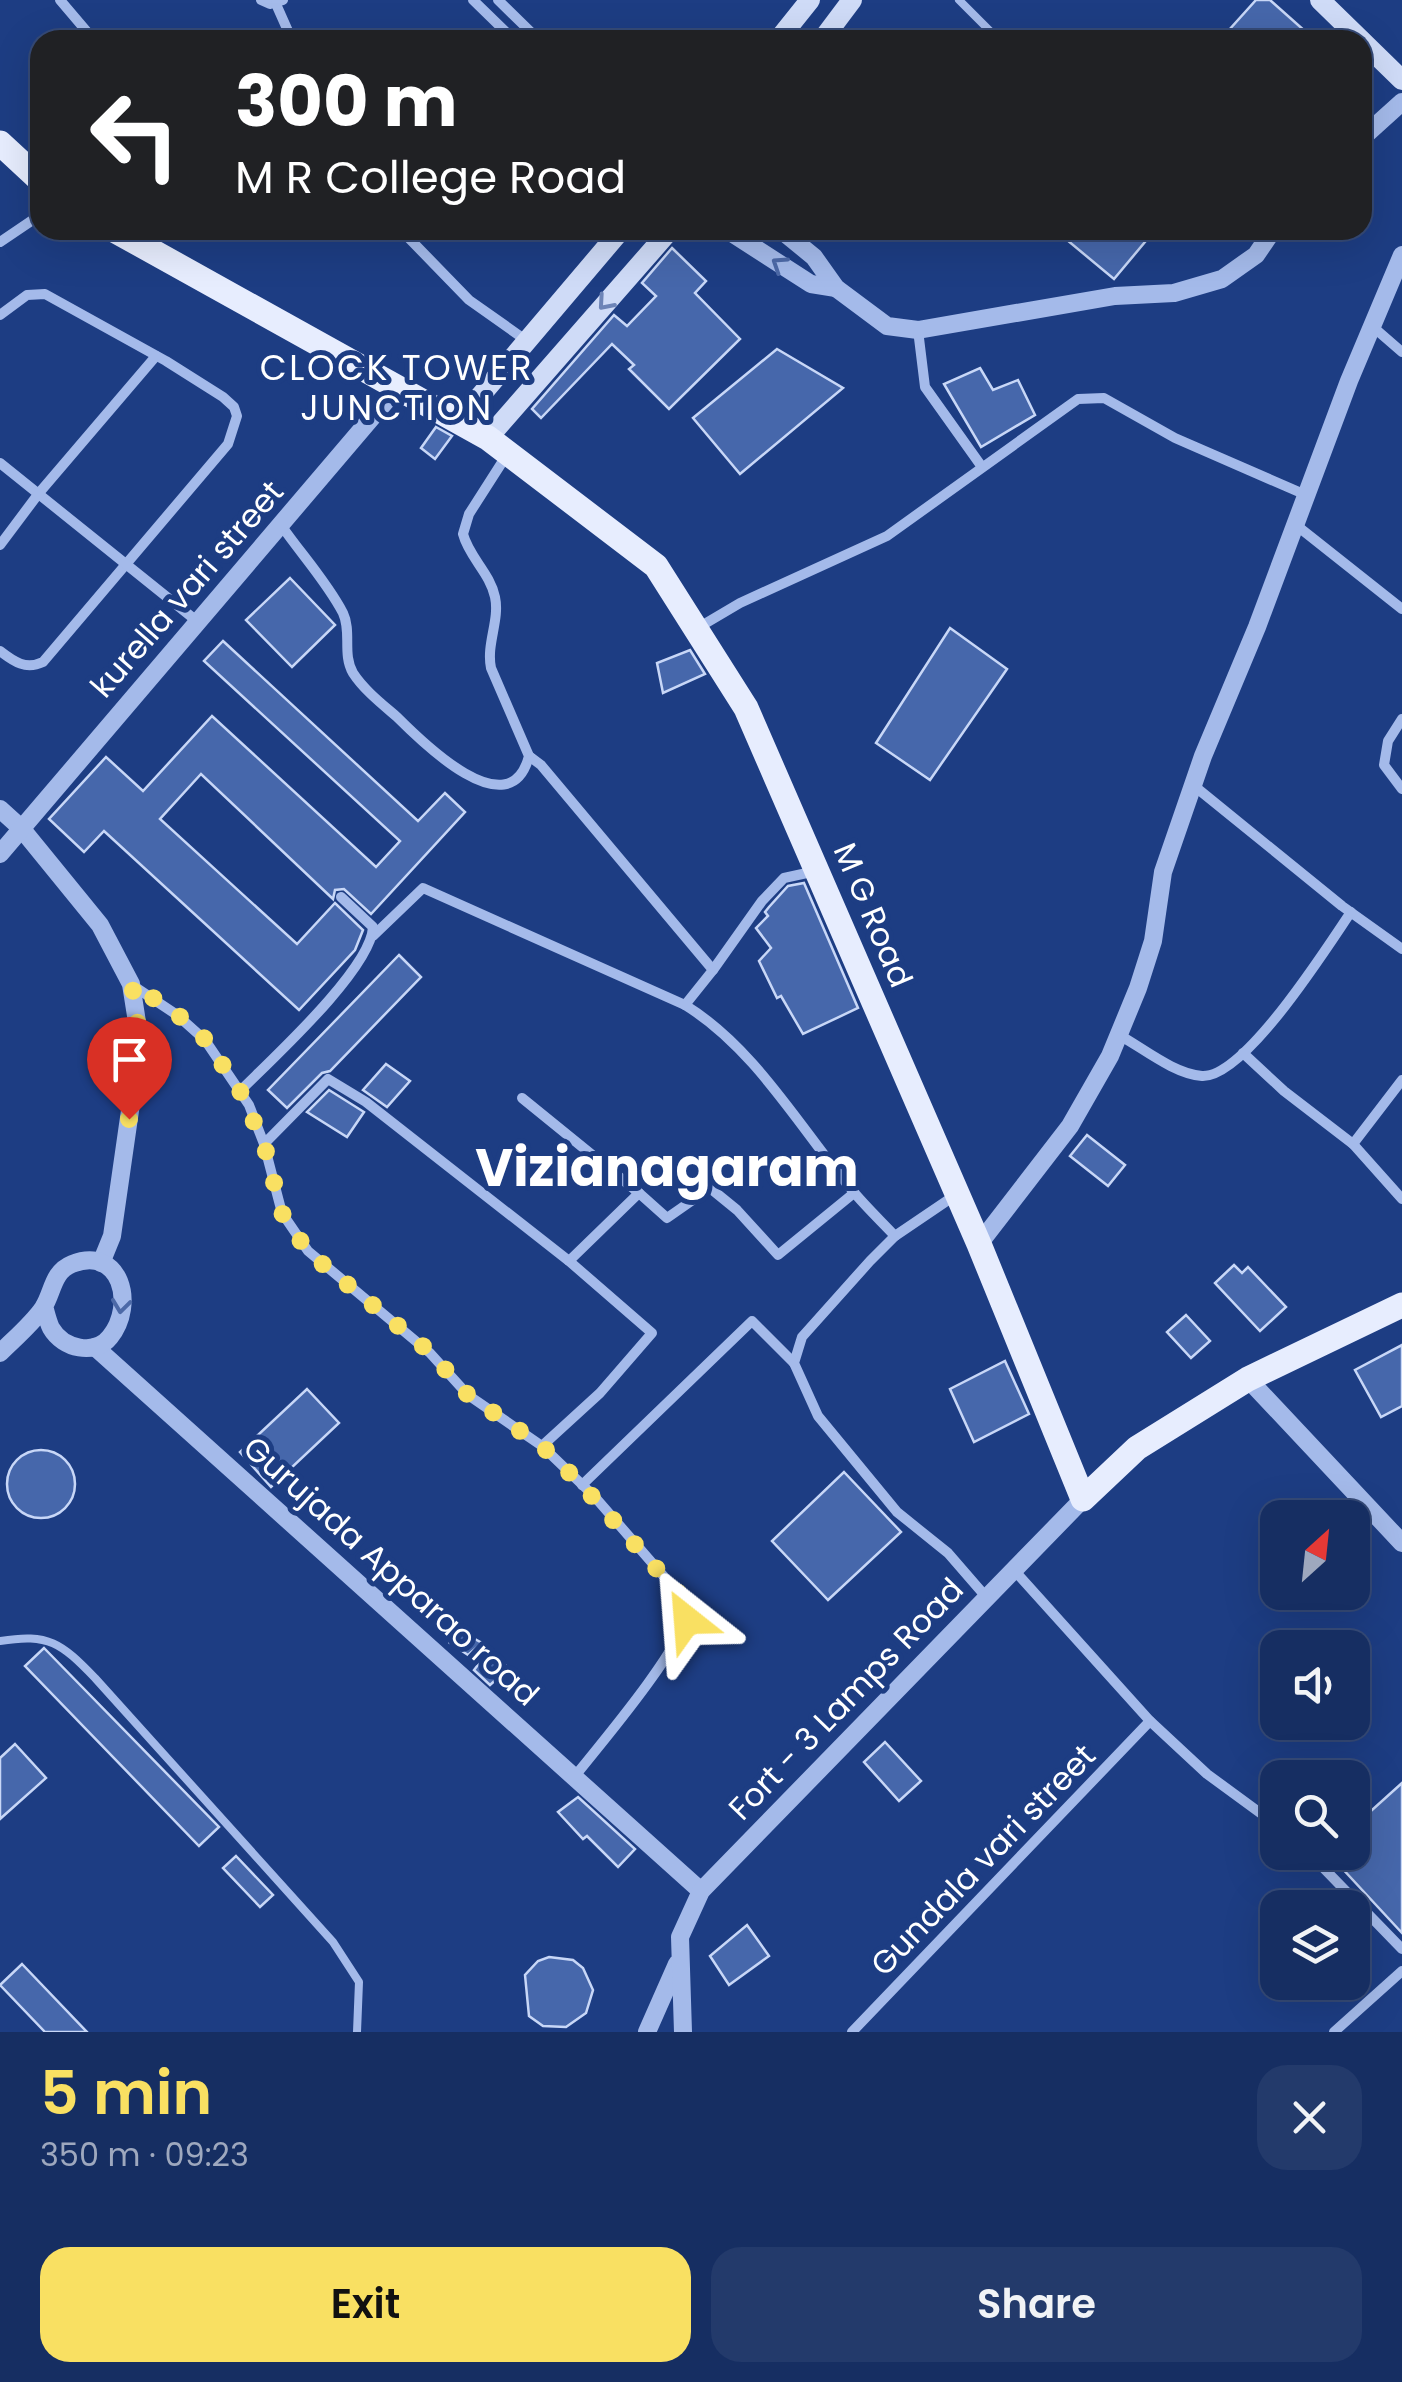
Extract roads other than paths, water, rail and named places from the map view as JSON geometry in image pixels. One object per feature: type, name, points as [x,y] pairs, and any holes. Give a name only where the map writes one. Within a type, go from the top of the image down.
[{"type":"main road","points":[[786,30],[810,0]]},
{"type":"main road","points":[[830,30],[852,0]]},
{"type":"main road","points":[[1320,0],[1351,30]]},
{"type":"main road","points":[[1372,51],[1402,80]]},
{"type":"main road","points":[[0,143],[30,171]]},
{"type":"main road","name":"M G Road","points":[[132,240],[498,445],[656,566],[746,708],[958,1194],[1083,1499]]},
{"type":"main road","points":[[458,422],[612,240]]},
{"type":"main road","points":[[498,445],[662,240]]},
{"type":"main road","points":[[1083,1499],[1137,1448],[1248,1379],[1402,1304]]},
{"type":"street","points":[[60,0],[86,30]]},
{"type":"street","points":[[261,0],[279,2],[289,30]]},
{"type":"street","points":[[474,0],[504,30]]},
{"type":"street","points":[[498,0],[528,30]]},
{"type":"street","points":[[1372,129],[1402,102]]},
{"type":"street","points":[[0,242],[30,222]]},
{"type":"street","points":[[411,240],[470,300],[526,341]]},
{"type":"street","points":[[742,240],[810,284],[836,288]]},
{"type":"street","points":[[793,240],[814,257],[836,288],[887,326],[918,330],[1114,296],[1174,293],[1222,278],[1256,255],[1266,240]]},
{"type":"street","points":[[979,1244],[1070,1126],[1119,1034],[1153,941],[1163,872],[1193,785],[1402,255]]},
{"type":"street","points":[[0,315],[27,294],[39,292],[222,397],[234,407],[237,416],[228,444],[43,662],[24,666],[0,651]]},
{"type":"street","points":[[1372,326],[1402,352]]},
{"type":"street","points":[[918,330],[925,387],[982,467]]},
{"type":"street","points":[[0,544],[156,356]]},
{"type":"street","name":"kurella vari street","points":[[0,854],[398,388]]},
{"type":"street","points":[[696,629],[740,603],[887,536],[1068,405],[1090,396],[1104,398],[1176,438],[1306,496]]},
{"type":"street","points":[[498,445],[462,534],[495,596],[491,668],[530,756],[713,970]]},
{"type":"street","points":[[0,463],[198,622]]},
{"type":"street","points":[[280,525],[344,615],[346,653],[354,675],[425,744],[454,768],[493,785],[516,776],[530,756]]},
{"type":"street","points":[[1296,525],[1402,608]]},
{"type":"street","points":[[1402,720],[1388,741],[1384,765],[1402,788]]},
{"type":"street","points":[[1193,785],[1402,948]]},
{"type":"street","points":[[0,810],[21,828],[100,925],[132,984],[140,1041],[112,1236],[101,1263]]},
{"type":"street","points":[[684,1005],[762,901],[784,878],[819,871]]},
{"type":"street","points":[[372,936],[423,888],[684,1005],[722,1032],[791,1111],[854,1193],[895,1236]]},
{"type":"street","points":[[240,1091],[327,1002],[367,950],[374,928],[341,897]]},
{"type":"street","points":[[1119,1034],[1183,1071],[1204,1076],[1232,1063],[1278,1016],[1351,912]]},
{"type":"street","points":[[132,984],[177,1014],[206,1040],[240,1091],[264,1144],[282,1213],[308,1252],[430,1352],[468,1395],[542,1446],[680,1595],[688,1613],[680,1634],[576,1776]]},
{"type":"street","points":[[1243,1052],[1284,1092],[1353,1144],[1402,1198]]},
{"type":"street","points":[[264,1144],[328,1079],[366,1102],[569,1261],[652,1333],[600,1393],[542,1446]]},
{"type":"street","points":[[1353,1144],[1402,1080]]},
{"type":"street","points":[[522,1098],[667,1218],[710,1188],[738,1210],[778,1255],[854,1193]]},
{"type":"street","points":[[569,1261],[639,1193]]},
{"type":"street","points":[[794,1363],[802,1336],[895,1236],[958,1194]]},
{"type":"street","points":[[0,1353],[44,1306],[51,1285],[62,1270],[87,1261],[101,1263],[123,1284],[124,1301],[116,1329],[106,1342],[95,1347]]},
{"type":"street","name":"Gurujada Apparao road","points":[[44,1306],[52,1328],[63,1342],[79,1348],[95,1347],[701,1890]]},
{"type":"street","points":[[582,1485],[752,1322],[794,1363],[818,1416],[897,1512],[948,1553],[986,1598]]},
{"type":"street","points":[[1248,1379],[1402,1542]]},
{"type":"street","name":"Fort - 3 Lamps Road","points":[[680,1957],[680,1937],[701,1890],[1083,1499]]},
{"type":"street","points":[[1014,1570],[1150,1721],[1207,1774],[1260,1813]]},
{"type":"street","name":"Gundala vari street","points":[[852,2032],[1150,1721]]},
{"type":"street","points":[[1325,1870],[1402,1949]]},
{"type":"street","points":[[646,2032],[680,1957]]},
{"type":"street","points":[[680,1957],[683,2032]]},
{"type":"street","points":[[1334,2032],[1402,1971]]},
{"type":"lane","points":[[959,0],[988,30]]},
{"type":"lane","points":[[0,1641],[36,1636],[52,1641],[70,1652],[95,1678],[333,1942],[359,1982],[357,2032]]},
{"type":"district","name":"CLOCK TOWER JUNCTION","points":[[397,388]]},
{"type":"district","name":"Vizianagaram","points":[[667,1168]]}]
